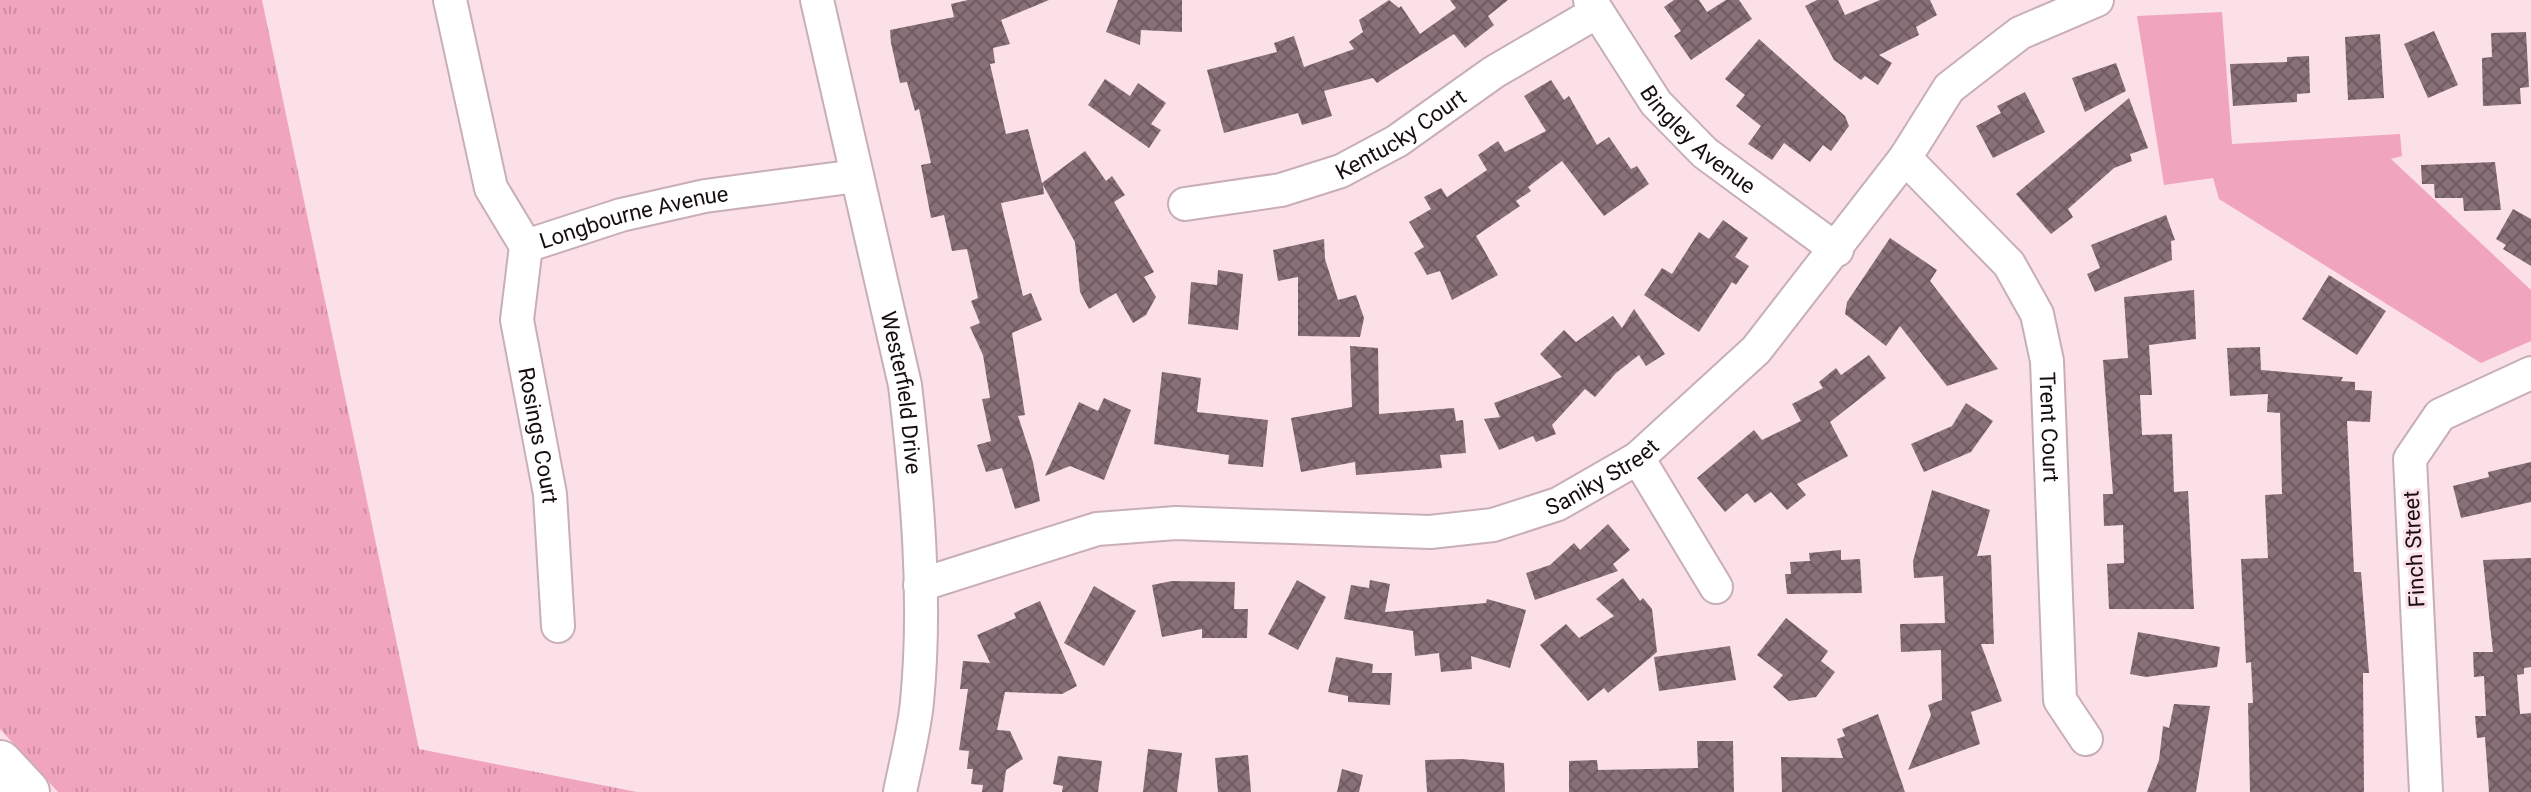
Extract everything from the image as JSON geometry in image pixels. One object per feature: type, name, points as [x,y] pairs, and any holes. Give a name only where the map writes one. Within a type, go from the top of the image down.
[{"type":"highway","points":[[0,763],[27,792]]},
{"type":"street","name":"Longbourne Avenue","points":[[450,0],[491,188],[526,246],[621,215],[705,196],[857,176]]},
{"type":"street","name":"Westerfield Drive","points":[[817,0],[905,385],[920,585],[917,702],[900,792]]},
{"type":"street","name":"Saniky Street","points":[[920,585],[1097,529],[1176,523],[1430,532],[1493,525],[1558,504],[1638,458],[1756,350],[1837,250],[1905,158],[1949,88],[2020,33],[2097,0]]},
{"type":"street","name":"Kentucky Court","points":[[1185,204],[1281,190],[1341,171],[1397,141],[1594,6]]},
{"type":"street","name":"Bingley Avenue","points":[[1594,6],[1656,103],[1705,153],[1837,250]]},
{"type":"street","name":"Trent Court","points":[[1905,158],[2009,264],[2037,314],[2047,361],[2060,700],[2086,739]]},
{"type":"street","name":"Rosings Court","points":[[526,246],[517,320],[550,494],[558,626]]},
{"type":"street","name":"Finch Street","points":[[2426,792],[2410,459],[2440,415],[2531,373]]},
{"type":"street","points":[[1638,458],[1716,587]]},
{"type":"green space","points":[[0,0],[262,0],[419,749],[637,792],[58,792],[0,729]]},
{"type":"green space","points":[[2222,12],[2232,144],[2400,134],[2402,156],[2391,159],[2531,290],[2531,341],[2481,363],[2219,199],[2213,178],[2164,185],[2137,16]]},
{"type":"building","points":[[968,0],[1049,0],[1001,20],[1010,44],[993,48],[995,63],[990,64],[1006,134],[1028,129],[1042,183],[1085,151],[1106,181],[1112,176],[1125,195],[1114,202],[1154,272],[1144,277],[1156,297],[1146,315],[1133,323],[1116,293],[1089,309],[1080,292],[1075,242],[1043,185],[1044,194],[1001,203],[1023,296],[1031,293],[1042,320],[1012,333],[1025,415],[1018,416],[1033,462],[1040,501],[1015,509],[1002,468],[986,472],[977,445],[991,441],[982,399],[990,398],[983,355],[970,327],[980,323],[971,301],[978,298],[967,249],[952,251],[944,215],[931,218],[921,165],[931,163],[919,109],[915,111],[907,82],[900,83],[891,43],[890,30],[954,17],[951,4]]},
{"type":"building","points":[[1118,0],[1182,0],[1182,32],[1141,30],[1140,45],[1106,32]]},
{"type":"building","points":[[1389,0],[1399,8],[1401,6],[1420,34],[1456,8],[1450,0],[1508,0],[1488,16],[1494,25],[1465,48],[1454,34],[1377,83],[1373,78],[1324,91],[1332,116],[1302,125],[1298,113],[1224,133],[1207,70],[1277,52],[1274,43],[1294,36],[1304,67],[1354,49],[1349,42],[1363,32],[1359,20]]},
{"type":"building","points":[[1674,0],[1699,0],[1707,12],[1726,0],[1739,0],[1752,19],[1691,60],[1674,36],[1681,31],[1664,7]]},
{"type":"building","points":[[1817,0],[1838,0],[1845,15],[1880,0],[1930,0],[1937,15],[1916,27],[1919,35],[1879,55],[1892,63],[1878,85],[1865,76],[1861,80],[1834,60],[1805,6]]},
{"type":"building","points":[[2434,31],[2458,85],[2428,98],[2404,44]]},
{"type":"building","points":[[2526,32],[2529,87],[2520,88],[2521,104],[2483,106],[2482,58],[2492,57],[2491,33]]},
{"type":"building","points":[[2380,34],[2384,98],[2348,100],[2345,37]]},
{"type":"building","points":[[1759,39],[1845,116],[1849,126],[1831,151],[1823,145],[1810,162],[1784,143],[1772,160],[1748,144],[1761,126],[1736,106],[1745,95],[1725,79]]},
{"type":"building","points":[[2309,56],[2310,93],[2297,94],[2297,102],[2233,106],[2230,64],[2287,62],[2287,57]]},
{"type":"building","points":[[2116,63],[2126,91],[2085,112],[2072,78]]},
{"type":"building","points":[[1105,79],[1130,96],[1138,83],[1166,103],[1151,124],[1161,130],[1149,148],[1088,105]]},
{"type":"building","points":[[1551,80],[1564,100],[1569,96],[1597,145],[1609,137],[1631,169],[1637,166],[1649,184],[1604,216],[1562,161],[1528,187],[1531,191],[1516,201],[1520,206],[1476,236],[1498,275],[1452,300],[1440,271],[1427,275],[1414,253],[1424,247],[1409,222],[1431,209],[1424,197],[1441,188],[1447,197],[1487,170],[1478,155],[1498,141],[1505,152],[1546,131],[1524,96]]},
{"type":"building","points":[[2025,92],[2045,132],[1993,158],[1976,126],[2001,113],[1997,106]]},
{"type":"building","points":[[2129,98],[2148,148],[2130,154],[2132,161],[2114,168],[2068,209],[2073,217],[2051,234],[2016,194]]},
{"type":"building","points":[[2495,162],[2501,210],[2464,211],[2463,198],[2435,198],[2434,184],[2422,184],[2421,165]]},
{"type":"building","points":[[2513,209],[2531,219],[2531,266],[2503,249],[2506,245],[2496,239]]},
{"type":"building","points":[[2166,215],[2175,240],[2171,241],[2172,260],[2095,292],[2087,274],[2100,268],[2091,245]]},
{"type":"building","points":[[1723,220],[1748,238],[1735,257],[1749,266],[1736,285],[1732,282],[1699,332],[1644,295],[1662,268],[1672,274],[1699,232],[1709,239]]},
{"type":"building","points":[[1890,238],[1937,270],[1930,281],[1998,369],[1947,386],[1900,326],[1886,346],[1845,314],[1847,302]]},
{"type":"building","points":[[1324,239],[1325,259],[1338,300],[1356,295],[1364,318],[1360,337],[1298,336],[1298,277],[1278,281],[1273,250]]},
{"type":"building","points":[[1218,270],[1243,274],[1238,330],[1188,324],[1191,282],[1217,285]]},
{"type":"building","points":[[2329,275],[2386,311],[2357,355],[2302,319]]},
{"type":"building","points":[[2194,290],[2196,339],[2149,345],[2152,395],[2140,395],[2142,435],[2172,434],[2174,492],[2188,491],[2194,609],[2109,609],[2107,564],[2124,563],[2123,525],[2104,526],[2103,494],[2113,494],[2103,360],[2128,358],[2124,297]]},
{"type":"building","points":[[1634,309],[1665,354],[1646,366],[1639,355],[1616,373],[1595,397],[1585,389],[1552,425],[1556,434],[1536,442],[1533,436],[1499,450],[1484,419],[1500,417],[1494,403],[1562,377],[1540,354],[1564,330],[1576,342],[1613,316],[1622,328]]},
{"type":"building","points":[[1350,346],[1378,348],[1379,414],[1454,408],[1456,421],[1463,420],[1466,453],[1440,455],[1442,468],[1356,475],[1355,462],[1301,472],[1291,418],[1352,407]]},
{"type":"building","points":[[2260,347],[2261,370],[2343,377],[2341,381],[2355,382],[2355,390],[2372,391],[2370,422],[2347,421],[2354,572],[2361,572],[2369,673],[2363,673],[2364,792],[2250,792],[2248,703],[2253,703],[2251,662],[2246,663],[2241,559],[2268,558],[2265,495],[2282,494],[2280,413],[2267,412],[2268,394],[2230,396],[2227,348]]},
{"type":"building","points":[[1869,355],[1886,378],[1830,422],[1848,456],[1797,484],[1806,495],[1787,510],[1771,492],[1755,503],[1747,493],[1725,512],[1697,478],[1754,430],[1762,440],[1801,421],[1792,404],[1823,388],[1819,382],[1836,368],[1841,375]]},
{"type":"building","points":[[1162,372],[1201,378],[1197,412],[1268,420],[1263,467],[1228,464],[1229,455],[1154,444]]},
{"type":"building","points":[[1104,398],[1131,410],[1104,480],[1070,466],[1045,476],[1079,402],[1098,411]]},
{"type":"building","points":[[1966,403],[1993,421],[1971,452],[1924,472],[1911,444],[1952,426]]},
{"type":"building","points":[[2531,462],[2531,502],[2461,518],[2453,486],[2489,477],[2488,472]]},
{"type":"building","points":[[1932,490],[1990,510],[1977,556],[1991,555],[1994,644],[1981,644],[2002,701],[1971,712],[1980,744],[1908,770],[1931,715],[1928,705],[1942,700],[1941,650],[1901,652],[1900,624],[1945,623],[1943,576],[1914,578],[1913,561]]},
{"type":"building","points":[[1608,524],[1630,550],[1613,564],[1618,571],[1535,600],[1526,573],[1550,565],[1574,543],[1580,550]]},
{"type":"building","points":[[1841,550],[1841,560],[1860,559],[1862,593],[1787,594],[1785,574],[1791,574],[1790,562],[1810,561],[1809,553]]},
{"type":"building","points":[[2531,558],[2531,667],[2524,668],[2524,674],[2517,675],[2520,714],[2531,713],[2531,792],[2489,792],[2485,737],[2477,738],[2475,716],[2486,716],[2484,676],[2474,677],[2473,652],[2493,652],[2483,560]]},
{"type":"building","points":[[1623,578],[1640,601],[1643,598],[1652,609],[1657,652],[1608,693],[1604,688],[1588,701],[1540,645],[1566,624],[1579,638],[1614,616],[1596,599]]},
{"type":"building","points":[[1297,580],[1326,597],[1298,650],[1268,634]]},
{"type":"building","points":[[1370,580],[1390,584],[1385,612],[1486,603],[1487,599],[1526,610],[1510,668],[1471,656],[1472,669],[1441,672],[1439,653],[1415,656],[1413,631],[1344,619],[1351,585],[1369,588]]},
{"type":"building","points":[[1172,581],[1235,582],[1234,609],[1248,609],[1247,638],[1202,638],[1202,629],[1162,637],[1152,585]]},
{"type":"building","points":[[1094,586],[1136,611],[1104,666],[1064,643]]},
{"type":"building","points":[[1040,601],[1077,686],[1062,694],[1005,692],[997,730],[1010,731],[1023,759],[1006,770],[1003,792],[982,792],[983,785],[971,784],[973,769],[967,769],[969,751],[959,750],[968,689],[960,689],[963,661],[990,663],[977,635],[1016,618],[1014,613]]},
{"type":"building","points":[[1786,618],[1828,651],[1821,661],[1835,672],[1816,697],[1789,701],[1773,687],[1783,675],[1757,655]]},
{"type":"building","points":[[2138,632],[2220,647],[2217,667],[2146,677],[2130,674]]},
{"type":"building","points":[[1730,646],[1736,680],[1659,691],[1654,657]]},
{"type":"building","points":[[1336,657],[1373,664],[1372,673],[1392,673],[1390,705],[1348,702],[1348,696],[1328,692]]},
{"type":"building","points":[[2174,704],[2210,706],[2196,792],[2147,792],[2159,760],[2163,726],[2169,728]]},
{"type":"building","points":[[1878,714],[1905,792],[1782,792],[1781,757],[1843,758],[1837,739],[1845,736],[1842,729]]},
{"type":"building","points":[[1697,741],[1733,741],[1734,792],[1569,792],[1569,761],[1597,760],[1598,770],[1698,768]]},
{"type":"building","points":[[1148,749],[1182,753],[1177,792],[1143,792]]},
{"type":"building","points":[[1248,755],[1251,792],[1218,792],[1215,758]]},
{"type":"building","points":[[1058,756],[1102,761],[1098,792],[1062,792],[1063,786],[1053,784]]},
{"type":"building","points":[[1425,760],[1504,763],[1505,792],[1427,792]]},
{"type":"building","points":[[1342,769],[1363,775],[1359,792],[1337,792]]}]
